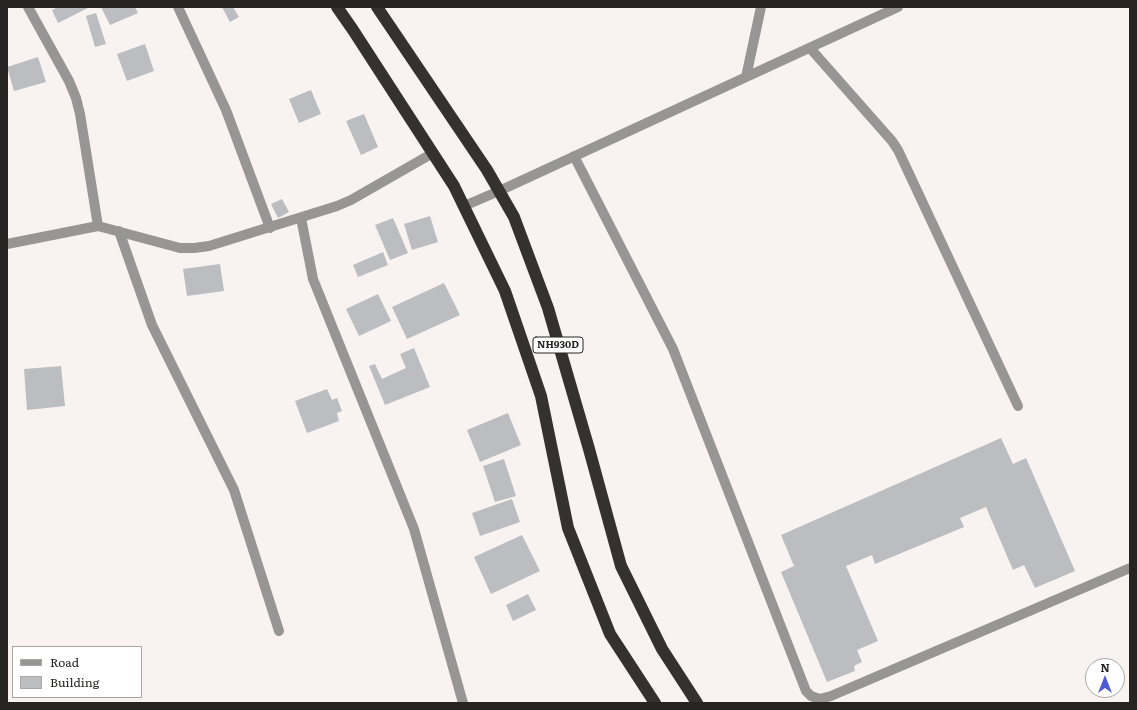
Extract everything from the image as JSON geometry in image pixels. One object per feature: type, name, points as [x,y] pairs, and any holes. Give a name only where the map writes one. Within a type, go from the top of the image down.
[{"type":"highway","name":"NH930D","points":[[336,7],[353,30],[454,186],[505,291],[540,396],[568,528],[610,634],[655,703]]},
{"type":"highway","name":"NH930D","points":[[377,7],[487,170],[514,217],[548,308],[621,566],[662,649],[697,703]]},
{"type":"street","points":[[28,7],[70,81],[76,98],[80,114],[98,226]]},
{"type":"street","points":[[178,7],[226,110],[270,228]]},
{"type":"street","points":[[746,77],[760,7]]},
{"type":"street","points":[[464,206],[898,7]]},
{"type":"street","points":[[810,48],[892,141],[898,150],[1018,406]]},
{"type":"street","points":[[7,244],[98,226],[180,248],[209,246],[327,210],[351,200],[433,152]]},
{"type":"street","points":[[574,156],[673,349],[806,691],[811,696],[820,699],[831,696],[1130,568]]},
{"type":"street","points":[[301,218],[313,279],[414,529],[463,703]]},
{"type":"street","points":[[119,231],[152,325],[234,490],[279,631]]},
{"type":"building","points":[[58,7],[90,7],[58,23],[52,10]]},
{"type":"building","points":[[101,7],[135,7],[138,13],[110,25]]},
{"type":"building","points":[[222,7],[233,7],[239,17],[230,22]]},
{"type":"building","points":[[96,13],[106,44],[95,47],[86,16]]},
{"type":"building","points":[[145,44],[154,71],[127,81],[117,54]]},
{"type":"building","points":[[38,57],[46,82],[14,91],[7,67]]},
{"type":"building","points":[[311,90],[321,114],[299,123],[289,99]]},
{"type":"building","points":[[364,114],[378,147],[361,155],[346,121]]},
{"type":"building","points":[[282,199],[289,212],[278,218],[271,204]]},
{"type":"building","points":[[430,216],[438,242],[412,250],[404,224]]},
{"type":"building","points":[[393,218],[408,253],[390,260],[375,225]]},
{"type":"building","points":[[383,252],[388,265],[358,277],[353,265]]},
{"type":"building","points":[[220,264],[224,291],[187,296],[183,269]]},
{"type":"building","points":[[444,283],[460,315],[407,339],[392,307]]},
{"type":"building","points":[[378,294],[391,321],[359,336],[346,309]]},
{"type":"building","points":[[414,348],[430,387],[385,405],[369,366],[375,364],[382,379],[406,368],[400,354]]},
{"type":"building","points":[[61,366],[65,406],[27,410],[24,369]]},
{"type":"building","points":[[327,389],[332,400],[337,398],[342,411],[337,413],[339,421],[307,433],[295,401]]},
{"type":"building","points":[[508,413],[521,445],[480,462],[467,430]]},
{"type":"building","points":[[1001,438],[1013,464],[1026,458],[1075,571],[1035,588],[1024,565],[1013,570],[986,507],[960,518],[964,527],[875,564],[872,555],[846,566],[878,641],[857,650],[862,662],[854,666],[855,671],[827,682],[781,572],[794,566],[781,535]]},
{"type":"building","points":[[504,459],[516,496],[495,502],[483,466]]},
{"type":"building","points":[[512,499],[520,522],[480,536],[472,513]]},
{"type":"building","points":[[522,535],[540,571],[491,594],[474,557]]},
{"type":"building","points":[[528,594],[536,610],[513,621],[506,605]]}]
